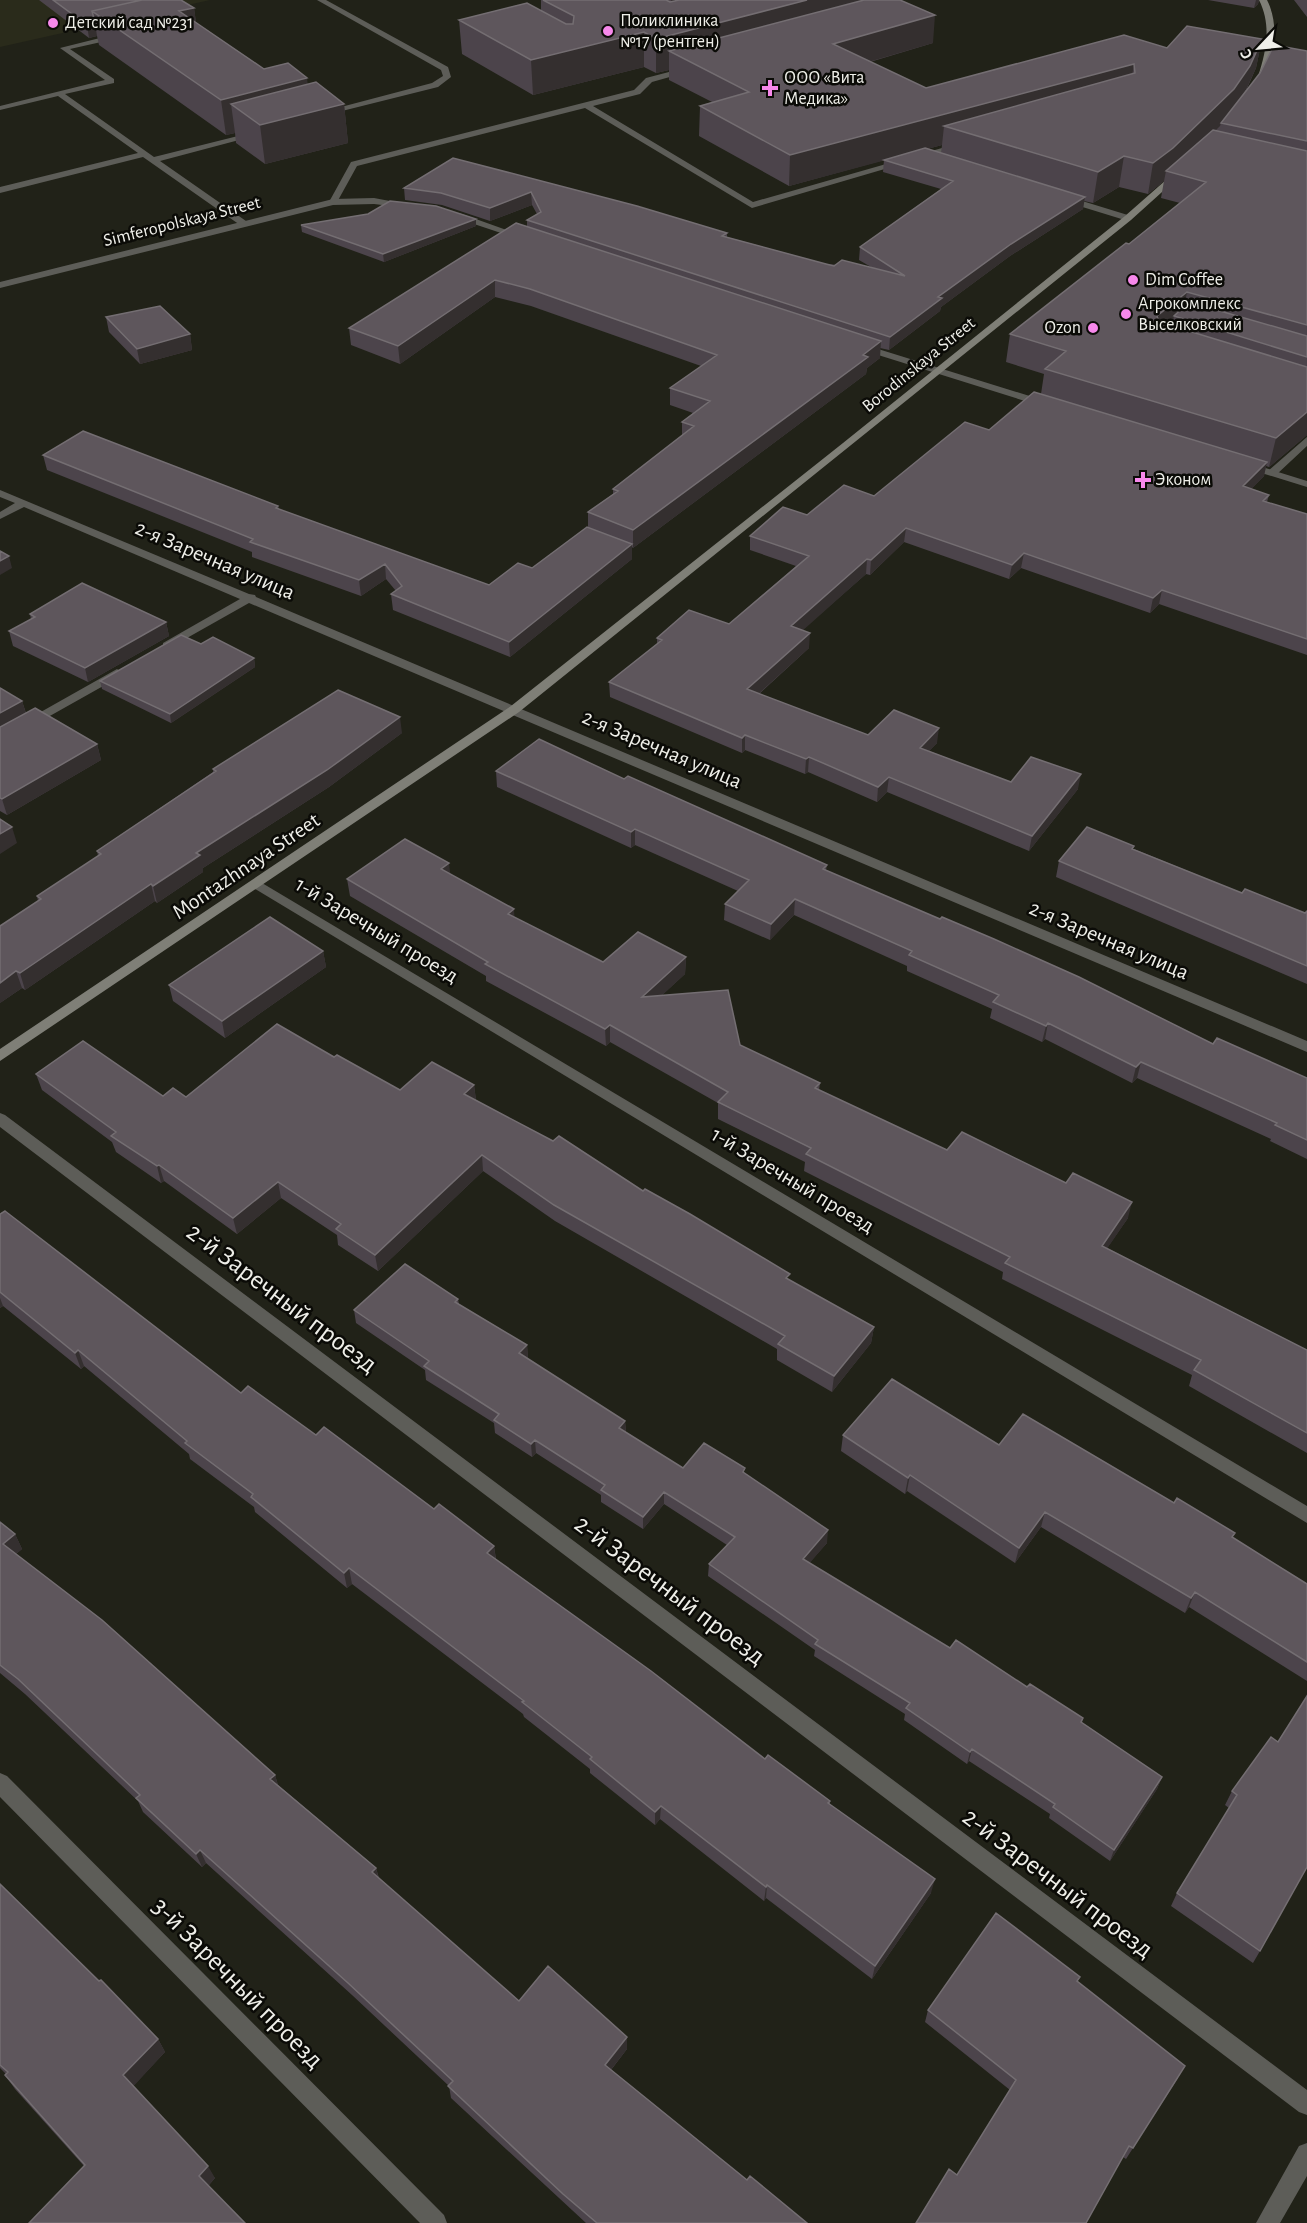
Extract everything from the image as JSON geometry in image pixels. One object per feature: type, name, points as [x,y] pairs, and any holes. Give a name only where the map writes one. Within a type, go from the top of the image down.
[{"type":"main road","points":[[1254,90],[1261,81],[1270,48],[1271,13],[1263,0]]},
{"type":"main road","name":"Borodinskaya Street","points":[[515,709],[1128,218],[1188,165]]},
{"type":"main road","name":"Montazhnaya Street","points":[[0,1056],[515,709]]},
{"type":"street","points":[[311,118],[435,85],[447,77],[445,69],[321,0]]},
{"type":"street","points":[[0,108],[111,81],[64,48],[122,35]]},
{"type":"street","points":[[333,202],[354,164],[637,92],[649,80],[694,68]]},
{"type":"street","points":[[59,93],[243,224]]},
{"type":"street","points":[[586,105],[752,205],[970,143]]},
{"type":"street","points":[[153,160],[266,130]]},
{"type":"street","points":[[0,190],[144,154]]},
{"type":"street","points":[[925,156],[948,163]]},
{"type":"street","points":[[1061,197],[1128,218]]},
{"type":"street","name":"Simferopolskaya Street","points":[[0,285],[333,202],[374,201],[417,206]]},
{"type":"street","points":[[449,213],[529,239]]},
{"type":"street","points":[[857,345],[1060,408]]},
{"type":"street","points":[[1272,473],[1307,440]]},
{"type":"street","points":[[1239,463],[1307,484]]},
{"type":"street","name":"2-я Заречная улица","points":[[0,493],[515,709],[1307,1047]]},
{"type":"street","points":[[0,516],[24,503]]},
{"type":"street","points":[[160,648],[250,597]]},
{"type":"street","points":[[0,740],[130,666]]},
{"type":"street","name":"1-й Заречный проезд","points":[[257,884],[1307,1515]]},
{"type":"street","name":"2-й Заречный проезд","points":[[0,1119],[1307,2104]]},
{"type":"street","name":"3-й Заречный проезд","points":[[0,1783],[436,2223]]},
{"type":"street","points":[[1267,2223],[1307,2154]]},
{"type":"shaded area","name":"Детский сад №231","points":[[0,0],[210,0],[0,47]]},
{"type":"building","points":[[53,0],[142,0],[92,11],[95,23],[87,25]]},
{"type":"building","points":[[142,0],[181,0],[194,8],[179,11],[264,69],[288,63],[307,78],[221,100],[92,11]]},
{"type":"building","points":[[543,0],[666,0],[670,2],[679,0],[807,0],[656,39],[644,32],[531,60],[459,20],[527,3],[566,24],[573,24],[574,16]]},
{"type":"building","points":[[864,0],[900,0],[935,15],[833,44],[926,88],[1124,35],[1167,48],[1187,26],[1262,39],[1250,66],[1234,89],[1173,148],[1153,163],[1124,156],[1098,172],[944,126],[1135,73],[1134,64],[790,155],[700,106],[749,92],[669,51]]},
{"type":"building","points":[[1274,45],[1307,51],[1307,141],[1221,123],[1260,73]]},
{"type":"building","points":[[316,82],[344,104],[260,125],[231,104]]},
{"type":"building","points":[[1213,130],[1307,151],[1307,325],[1187,292],[1157,316],[1159,322],[1307,367],[1307,412],[1276,438],[1045,369],[1066,351],[1010,334],[1126,243],[1129,244],[1206,182],[1166,171]]},
{"type":"building","points":[[925,148],[1085,197],[1011,244],[938,297],[942,298],[890,337],[527,220],[541,212],[531,192],[490,208],[441,193],[404,188],[453,158],[637,206],[727,233],[722,236],[826,264],[834,266],[842,260],[905,276],[860,247],[953,181],[884,160]]},
{"type":"building","points":[[390,201],[436,206],[476,219],[383,254],[301,225],[368,214]]},
{"type":"building","points":[[516,223],[881,341],[863,355],[868,357],[633,530],[588,512],[618,491],[613,489],[694,426],[682,422],[710,401],[670,388],[717,355],[530,289],[495,280],[398,346],[349,328]]},
{"type":"building","points":[[1189,302],[1307,336],[1307,357],[1174,316]]},
{"type":"building","points":[[160,306],[190,334],[137,349],[106,317]]},
{"type":"building","points":[[1034,392],[1267,462],[1243,486],[1269,495],[1263,501],[1307,514],[1307,639],[1162,590],[1153,598],[1024,553],[1012,565],[906,528],[791,626],[810,633],[747,689],[868,735],[894,710],[939,728],[920,748],[1011,782],[1031,757],[1081,774],[1032,836],[889,777],[878,787],[809,757],[806,759],[745,735],[742,738],[609,682],[662,640],[657,638],[689,610],[729,624],[809,556],[750,536],[783,507],[807,515],[844,485],[874,496],[965,422],[989,430]]},
{"type":"building","points":[[83,431],[278,506],[276,508],[489,585],[518,563],[532,568],[587,527],[632,544],[509,642],[391,594],[402,586],[385,564],[359,580],[250,542],[253,539],[43,455]]},
{"type":"building","points":[[0,551],[9,556],[0,561]]},
{"type":"building","points":[[82,583],[166,622],[85,668],[9,631],[35,617],[30,614]]},
{"type":"building","points":[[181,635],[201,644],[213,637],[254,658],[170,714],[100,681]]},
{"type":"building","points":[[0,688],[22,701],[0,713]]},
{"type":"building","points":[[338,690],[400,717],[327,770],[196,853],[200,855],[153,886],[151,884],[20,973],[16,971],[0,983],[0,926],[41,899],[37,896],[101,854],[97,851],[216,771],[213,769]]},
{"type":"building","points":[[35,708],[97,744],[2,799],[0,798],[0,727]]},
{"type":"building","points":[[539,739],[624,779],[628,776],[827,865],[823,869],[940,919],[942,917],[1079,977],[1213,1044],[1217,1038],[1307,1078],[1307,1140],[1275,1125],[1277,1123],[1141,1062],[1136,1067],[1048,1023],[1046,1026],[993,1002],[999,995],[909,955],[912,951],[795,899],[771,924],[725,904],[749,880],[635,829],[631,832],[496,771]]},
{"type":"building","points":[[0,819],[12,827],[0,834]]},
{"type":"building","points":[[1087,827],[1134,846],[1132,849],[1242,893],[1245,889],[1305,913],[1307,911],[1307,966],[1059,861]]},
{"type":"building","points":[[405,839],[449,863],[441,869],[514,909],[508,914],[603,962],[638,932],[686,957],[642,997],[728,990],[740,1045],[820,1083],[815,1088],[947,1150],[962,1132],[1066,1183],[1073,1173],[1132,1202],[1102,1246],[1307,1350],[1307,1433],[1194,1370],[1201,1360],[1005,1263],[1010,1257],[806,1154],[811,1148],[718,1102],[728,1092],[610,1025],[605,1029],[485,964],[488,962],[347,879]]},
{"type":"building","points":[[270,917],[323,951],[222,1021],[169,985]]},
{"type":"building","points":[[277,1024],[334,1057],[337,1055],[400,1090],[432,1062],[474,1085],[464,1094],[553,1141],[559,1136],[643,1191],[645,1189],[690,1214],[790,1274],[786,1278],[874,1327],[834,1376],[778,1344],[785,1336],[554,1205],[482,1155],[375,1255],[336,1229],[341,1224],[278,1182],[233,1218],[159,1165],[157,1166],[111,1136],[116,1132],[36,1074],[83,1041],[163,1096],[173,1088],[186,1097]]},
{"type":"building","points":[[5,1211],[241,1393],[248,1386],[316,1435],[324,1427],[434,1509],[439,1504],[494,1546],[487,1553],[651,1671],[765,1759],[768,1755],[830,1801],[828,1803],[935,1879],[875,1966],[767,1885],[766,1887],[661,1806],[655,1812],[590,1759],[592,1757],[522,1702],[524,1701],[349,1568],[344,1573],[251,1497],[253,1494],[185,1443],[187,1441],[78,1350],[75,1353],[0,1292],[0,1214]]},
{"type":"building","points":[[405,1264],[458,1299],[455,1302],[527,1345],[519,1353],[625,1421],[619,1428],[683,1468],[704,1443],[745,1468],[743,1472],[828,1530],[803,1559],[950,1648],[956,1640],[1027,1687],[1030,1684],[1083,1718],[1081,1722],[1162,1777],[1114,1850],[1053,1807],[1055,1804],[972,1749],[970,1752],[906,1708],[910,1703],[815,1644],[818,1640],[709,1564],[735,1537],[664,1492],[643,1517],[601,1490],[605,1485],[535,1440],[531,1444],[494,1420],[499,1414],[424,1366],[429,1361],[354,1310]]},
{"type":"building","points":[[892,1379],[999,1445],[1023,1414],[1174,1503],[1177,1498],[1235,1533],[1232,1537],[1307,1584],[1307,1662],[1195,1592],[1191,1598],[1045,1512],[1019,1548],[910,1475],[908,1478],[843,1435]]},
{"type":"building","points":[[0,1522],[15,1534],[3,1544],[102,1620],[275,1775],[270,1779],[376,1868],[372,1872],[519,2001],[548,1966],[627,2037],[605,2065],[747,2180],[750,2176],[807,2223],[597,2223],[563,2194],[448,2086],[453,2081],[200,1850],[196,1854],[136,1798],[140,1795],[18,1679],[0,1665]]},
{"type":"building","points":[[1307,1696],[1307,1867],[1260,1951],[1177,1893],[1237,1795],[1232,1791],[1271,1737],[1278,1742]]},
{"type":"building","points":[[0,1884],[99,1981],[101,1980],[158,2039],[123,2075],[208,2166],[199,2176],[245,2223],[29,2223],[85,2165],[5,2075],[8,2072],[0,2065]]},
{"type":"building","points":[[996,1913],[1080,1977],[1077,1981],[1185,2066],[1133,2148],[1129,2146],[1086,2223],[916,2223],[949,2169],[957,2175],[1016,2080],[928,2010]]},
{"type":"place","name":"Детский сад №231","points":[[53,23]]},
{"type":"place","name":"Поликлиника №17 (рентген)","points":[[608,31]]},
{"type":"place","name":"ООО «Вита Медика»","points":[[770,88]]},
{"type":"place","name":"Dim Coffee","points":[[1133,280]]},
{"type":"place","name":"Агрокомплекс Выселковский","points":[[1126,314]]},
{"type":"place","name":"Ozon","points":[[1093,328]]},
{"type":"place","name":"Эконом","points":[[1143,480]]}]
